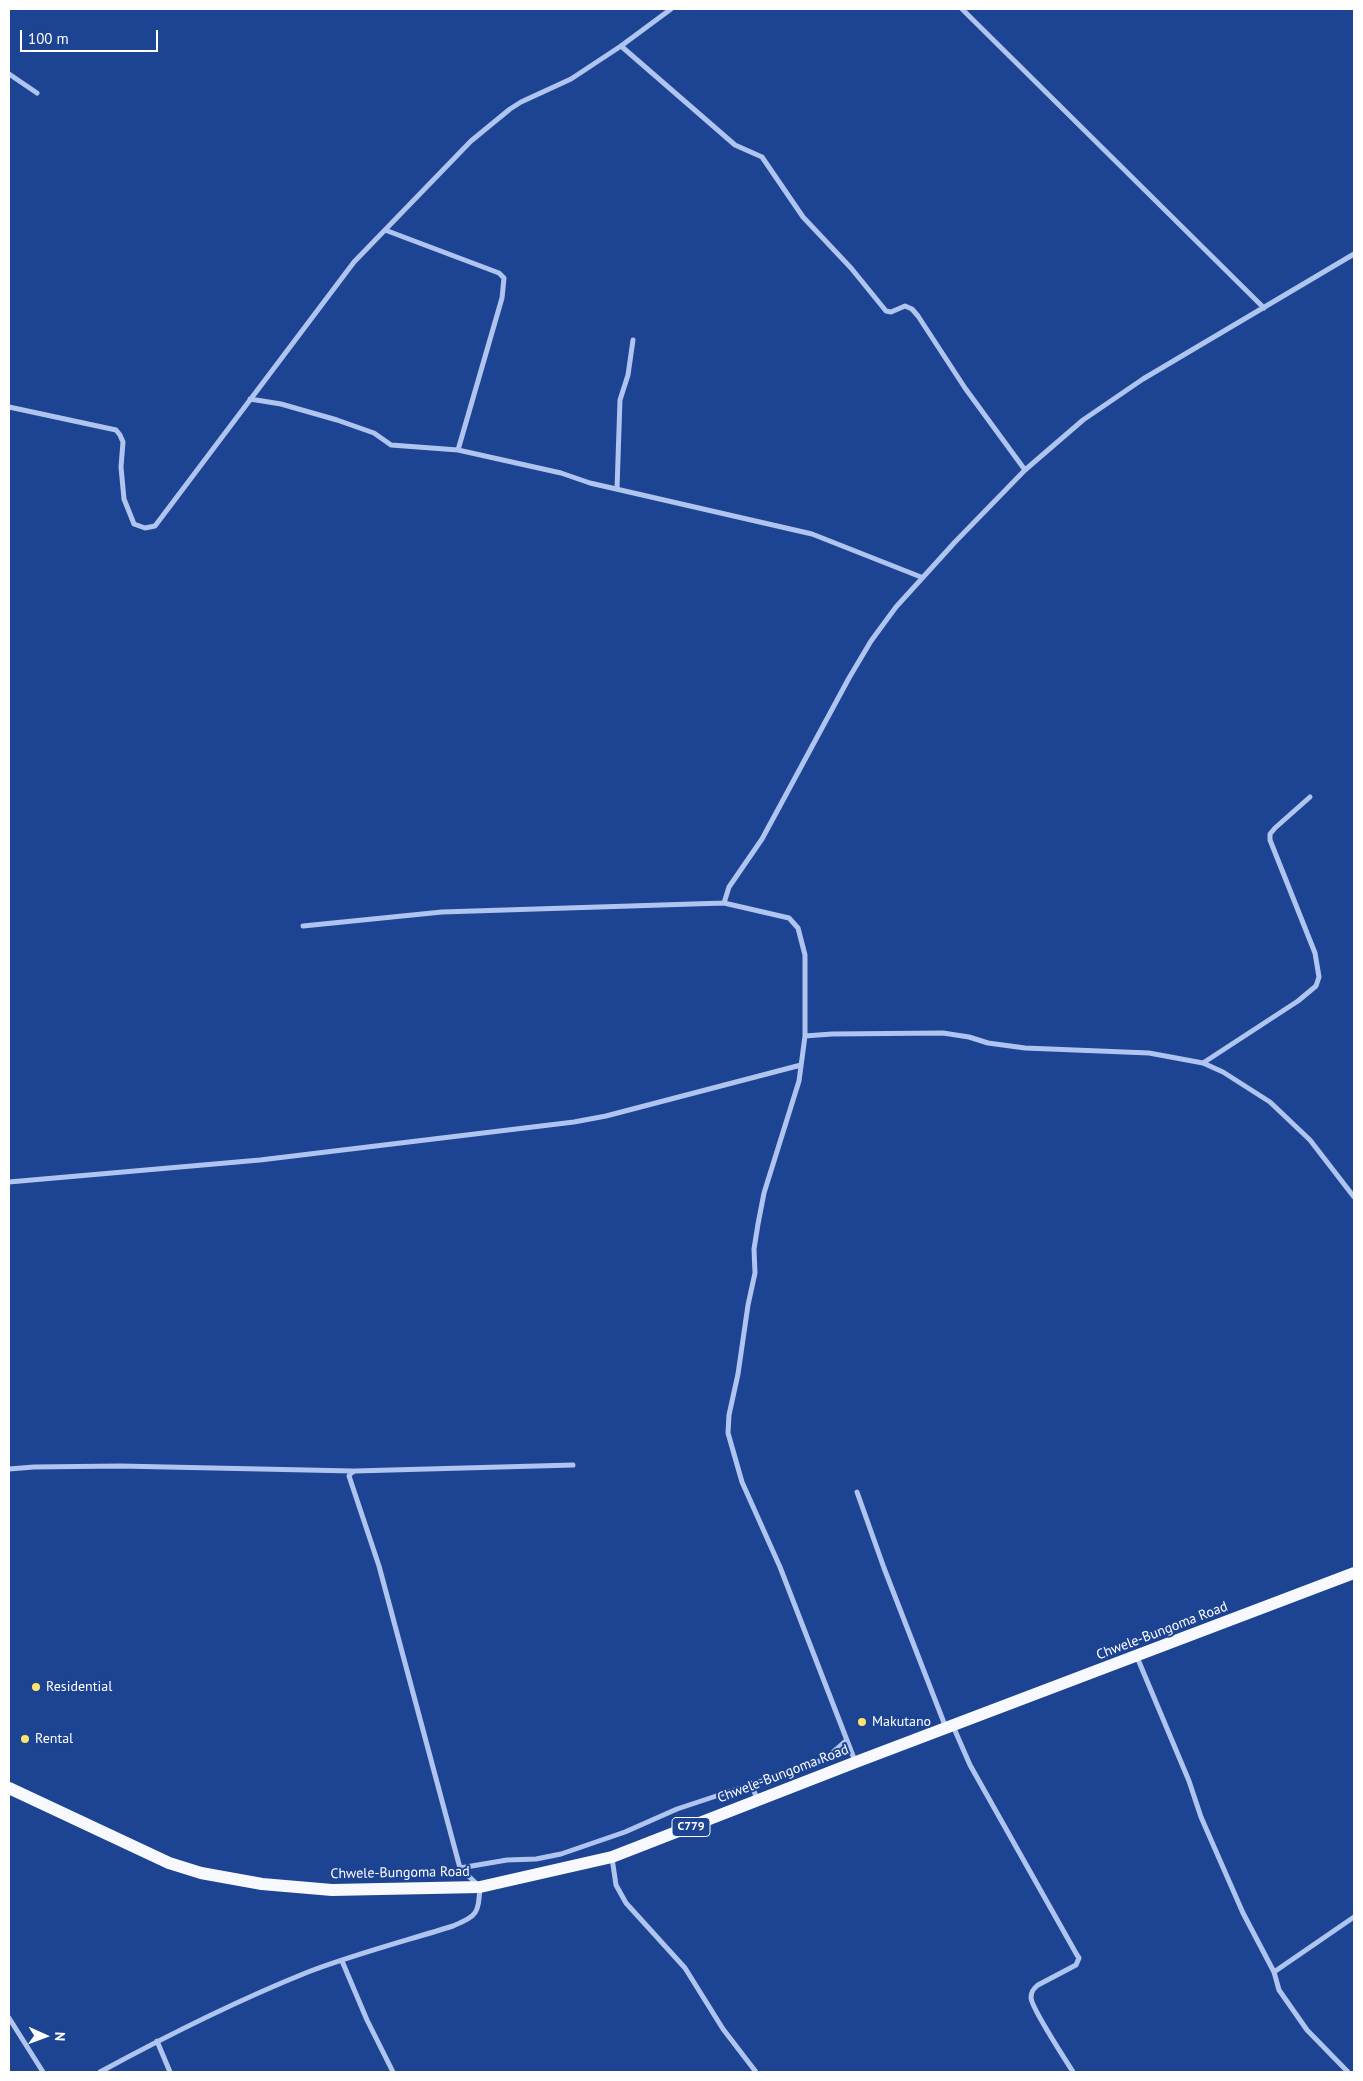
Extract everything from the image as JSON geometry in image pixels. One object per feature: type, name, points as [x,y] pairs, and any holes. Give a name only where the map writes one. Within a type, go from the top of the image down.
[{"type":"main road","name":"Chwele-Bungoma Road","points":[[9,1788],[169,1863],[201,1873],[262,1884],[332,1890],[480,1887],[612,1857],[856,1762],[1354,1573]]},
{"type":"street","points":[[9,407],[116,430],[123,442],[121,467],[124,499],[134,524],[145,528],[155,526],[354,262],[471,141],[521,102],[571,79],[621,46],[671,9]]},
{"type":"street","points":[[962,9],[1264,308]]},
{"type":"street","points":[[621,46],[735,145],[762,157],[804,218],[851,268],[886,311],[891,312],[905,306],[912,309],[965,388],[1025,470]]},
{"type":"street","points":[[9,74],[36,93]]},
{"type":"street","points":[[385,230],[499,273],[504,278],[502,298],[458,450]]},
{"type":"street","points":[[724,902],[730,887],[762,839],[871,641],[921,577],[1025,470],[1083,420],[1143,379],[1353,257]]},
{"type":"street","points":[[617,489],[620,400],[628,375],[633,340]]},
{"type":"street","points":[[250,399],[281,404],[337,420],[374,433],[391,445],[458,450],[561,473],[590,483],[812,534],[921,577]]},
{"type":"street","points":[[1203,1063],[1298,1001],[1316,986],[1319,978],[1315,953],[1270,840],[1270,834],[1274,828],[1310,797]]},
{"type":"street","points":[[303,926],[442,912],[724,902],[789,918],[798,928],[805,955],[805,1036],[799,1082],[764,1193],[754,1249],[755,1273],[729,1416],[728,1433],[742,1482],[780,1567],[856,1762]]},
{"type":"street","points":[[805,1036],[943,1033],[969,1037],[988,1043],[1025,1048],[1149,1053],[1203,1063],[1222,1072],[1270,1102],[1310,1140],[1354,1197]]},
{"type":"street","points":[[9,1182],[260,1160],[574,1122],[606,1116],[801,1065]]},
{"type":"street","points":[[9,1469],[107,1466],[355,1471],[573,1465]]},
{"type":"street","points":[[100,2072],[216,2011],[310,1972],[453,1926],[472,1918],[478,1907],[480,1887],[460,1868],[379,1566],[349,1476],[355,1471]]},
{"type":"street","points":[[857,1492],[887,1577],[950,1727],[970,1766],[1078,1955],[1079,1958],[1076,1965],[1038,1985],[1033,1989],[1031,1996],[1036,2010],[1073,2072]]},
{"type":"street","points":[[1137,1656],[1189,1781],[1201,1817],[1243,1913],[1274,1972],[1279,1990],[1307,2030],[1348,2072]]},
{"type":"street","points":[[460,1868],[507,1860],[536,1859],[561,1854],[625,1832],[676,1809],[816,1763],[831,1754],[847,1740]]},
{"type":"street","points":[[751,1783],[758,1800]]},
{"type":"street","points":[[612,1857],[616,1885],[626,1903],[685,1968],[723,2028],[756,2072]]},
{"type":"street","points":[[1274,1972],[1354,1918]]},
{"type":"street","points":[[342,1961],[367,2020],[393,2072]]},
{"type":"street","points":[[9,2018],[43,2072]]},
{"type":"street","points":[[157,2041],[170,2072]]},
{"type":"place","name":"Residential","points":[[36,1687]]},
{"type":"place","name":"Makutano","points":[[862,1722]]},
{"type":"place","name":"Rental","points":[[25,1739]]}]
